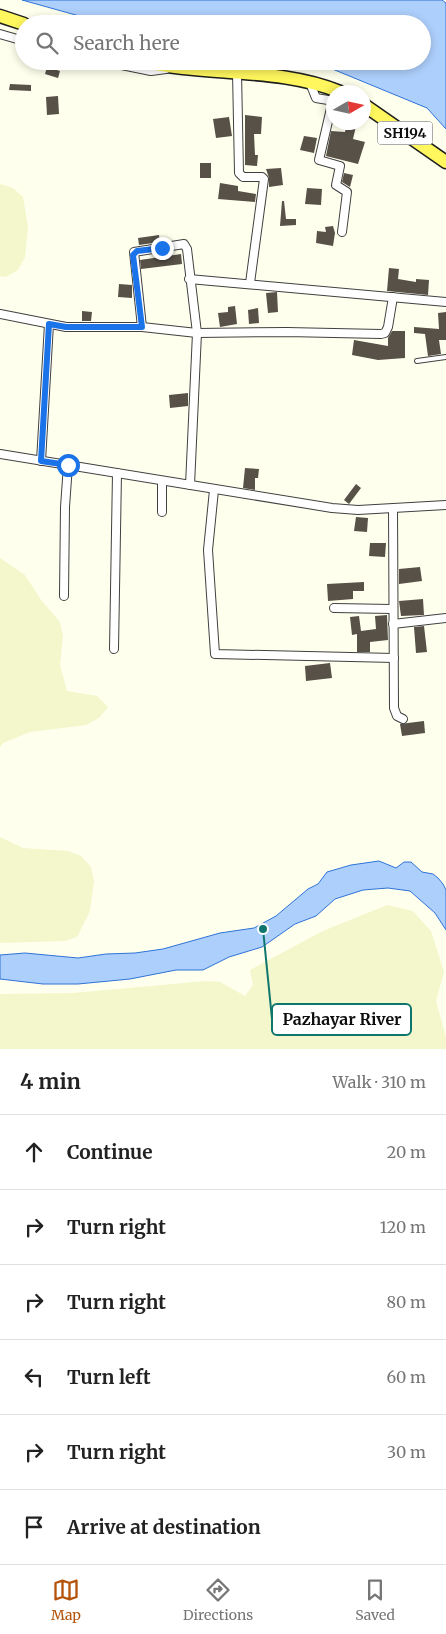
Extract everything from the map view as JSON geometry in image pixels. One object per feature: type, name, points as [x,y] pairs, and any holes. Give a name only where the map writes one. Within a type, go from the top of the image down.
[{"type":"main road","points":[[0,16],[15,21]]},
{"type":"main road","points":[[204,70],[237,72],[326,87]]},
{"type":"main road","name":"SH194","points":[[371,110],[446,162]]},
{"type":"street","points":[[0,34],[15,38]]},
{"type":"street","points":[[237,72],[239,174],[243,177],[262,176],[264,179],[250,283]]},
{"type":"street","points":[[310,83],[316,98],[328,100],[332,104],[319,160],[340,166],[336,185],[347,192],[342,232]]},
{"type":"street","points":[[142,327],[134,252],[184,244],[187,248],[196,333],[190,485]]},
{"type":"street","points":[[190,279],[446,302]]},
{"type":"street","points":[[0,314],[66,327],[142,327],[196,333],[381,334],[385,333],[388,327],[393,297]]},
{"type":"street","points":[[41,461],[49,324]]},
{"type":"street","points":[[0,454],[339,509],[392,509],[446,505]]},
{"type":"street","points":[[64,596],[65,507],[68,465]]},
{"type":"street","points":[[114,649],[117,473]]},
{"type":"street","points":[[162,481],[162,512]]},
{"type":"street","points":[[214,490],[208,550],[216,654],[394,658]]},
{"type":"street","points":[[392,509],[394,708],[397,716],[403,719]]},
{"type":"street","points":[[334,608],[392,609]]},
{"type":"street","points":[[393,624],[446,618]]},
{"type":"lane","points":[[417,361],[446,357]]},
{"type":"green space","points":[[0,184],[13,188],[23,197],[28,227],[25,257],[18,270],[6,277],[0,276]]},
{"type":"green space","points":[[0,558],[25,575],[41,600],[60,622],[63,636],[60,665],[67,691],[97,696],[108,707],[99,718],[86,725],[30,732],[3,743],[0,747]]},
{"type":"green space","points":[[0,837],[23,848],[68,851],[81,856],[91,867],[94,881],[90,911],[77,937],[64,941],[0,943]]},
{"type":"green space","points":[[387,905],[413,911],[431,931],[444,972],[436,1001],[446,1037],[446,1049],[0,1049],[0,994],[73,993],[206,981],[220,982],[245,996],[253,985],[250,970],[323,931]]},
{"type":"water","points":[[22,0],[442,0],[446,3],[446,129],[427,108],[335,70],[431,70],[431,15],[76,15]]},
{"type":"water","points":[[379,861],[396,868],[404,862],[411,862],[422,872],[433,874],[438,878],[446,890],[446,930],[435,913],[410,891],[388,888],[363,890],[335,899],[316,916],[295,924],[262,947],[229,957],[203,970],[176,970],[130,979],[78,984],[43,984],[0,979],[0,955],[25,953],[78,958],[106,954],[135,953],[163,949],[220,933],[254,928],[276,916],[308,889],[318,884],[327,872],[351,865]]},
{"type":"building","points":[[46,70],[60,71],[58,78],[45,74]]},
{"type":"building","points":[[10,84],[31,85],[31,91],[9,90]]},
{"type":"building","points":[[58,96],[59,114],[47,115],[46,97]]},
{"type":"building","points":[[245,115],[262,117],[261,134],[254,134],[255,155],[258,155],[257,166],[245,165]]},
{"type":"building","points":[[229,117],[232,136],[216,138],[213,119]]},
{"type":"building","points":[[345,130],[355,130],[353,139],[365,142],[358,164],[326,156],[331,131],[345,132]]},
{"type":"building","points":[[304,136],[317,138],[314,153],[300,150]]},
{"type":"building","points":[[200,163],[211,163],[211,178],[200,178]]},
{"type":"building","points":[[281,168],[283,185],[269,187],[266,169]]},
{"type":"building","points":[[344,173],[353,175],[350,187],[342,182]]},
{"type":"building","points":[[220,183],[238,186],[238,191],[256,194],[255,202],[218,199]]},
{"type":"building","points":[[307,188],[322,189],[321,205],[305,204]]},
{"type":"building","points":[[282,201],[284,201],[286,219],[296,219],[296,225],[280,226]]},
{"type":"building","points":[[333,226],[335,233],[333,246],[316,243],[317,231],[326,232],[325,227]]},
{"type":"building","points":[[159,235],[160,242],[139,245],[138,238]]},
{"type":"building","points":[[181,254],[182,264],[141,269],[140,260]]},
{"type":"building","points":[[389,268],[399,269],[398,279],[416,282],[416,279],[429,280],[428,295],[387,291]]},
{"type":"building","points":[[119,284],[132,285],[132,298],[118,297]]},
{"type":"building","points":[[277,292],[278,312],[268,313],[266,293]]},
{"type":"building","points":[[235,306],[237,324],[220,327],[218,313],[228,312],[228,307]]},
{"type":"building","points":[[258,308],[259,323],[249,324],[248,310]]},
{"type":"building","points":[[82,311],[92,312],[91,321],[82,321]]},
{"type":"building","points":[[446,312],[446,340],[439,340],[441,354],[428,356],[425,334],[414,333],[414,327],[439,329],[438,313]]},
{"type":"building","points":[[392,331],[405,331],[405,358],[378,360],[352,355],[354,340],[388,346],[388,338]]},
{"type":"building","points":[[188,393],[188,406],[170,408],[169,395]]},
{"type":"building","points":[[245,468],[259,469],[258,478],[255,478],[255,490],[243,488]]},
{"type":"building","points":[[356,484],[361,488],[349,504],[344,500]]},
{"type":"building","points":[[356,517],[368,518],[367,532],[354,531]]},
{"type":"building","points":[[370,543],[386,543],[385,557],[369,556]]},
{"type":"building","points":[[420,567],[422,581],[399,584],[399,569]]},
{"type":"building","points":[[364,582],[364,591],[353,591],[353,599],[328,601],[327,584]]},
{"type":"building","points":[[423,599],[424,615],[401,616],[399,601]]},
{"type":"building","points":[[387,615],[388,640],[370,642],[370,652],[357,652],[357,634],[352,635],[350,617],[359,616],[361,631],[376,629],[375,616]]},
{"type":"building","points":[[424,626],[427,652],[416,653],[414,627]]},
{"type":"building","points":[[330,663],[332,678],[306,681],[305,666]]},
{"type":"building","points":[[424,721],[425,733],[402,736],[400,724]]},
{"type":"place","name":"Pazhayar River","points":[[263,929]]},
{"type":"route","points":[[68,465],[41,461],[49,324],[66,327],[142,327],[133,255],[137,251],[162,248]]}]
